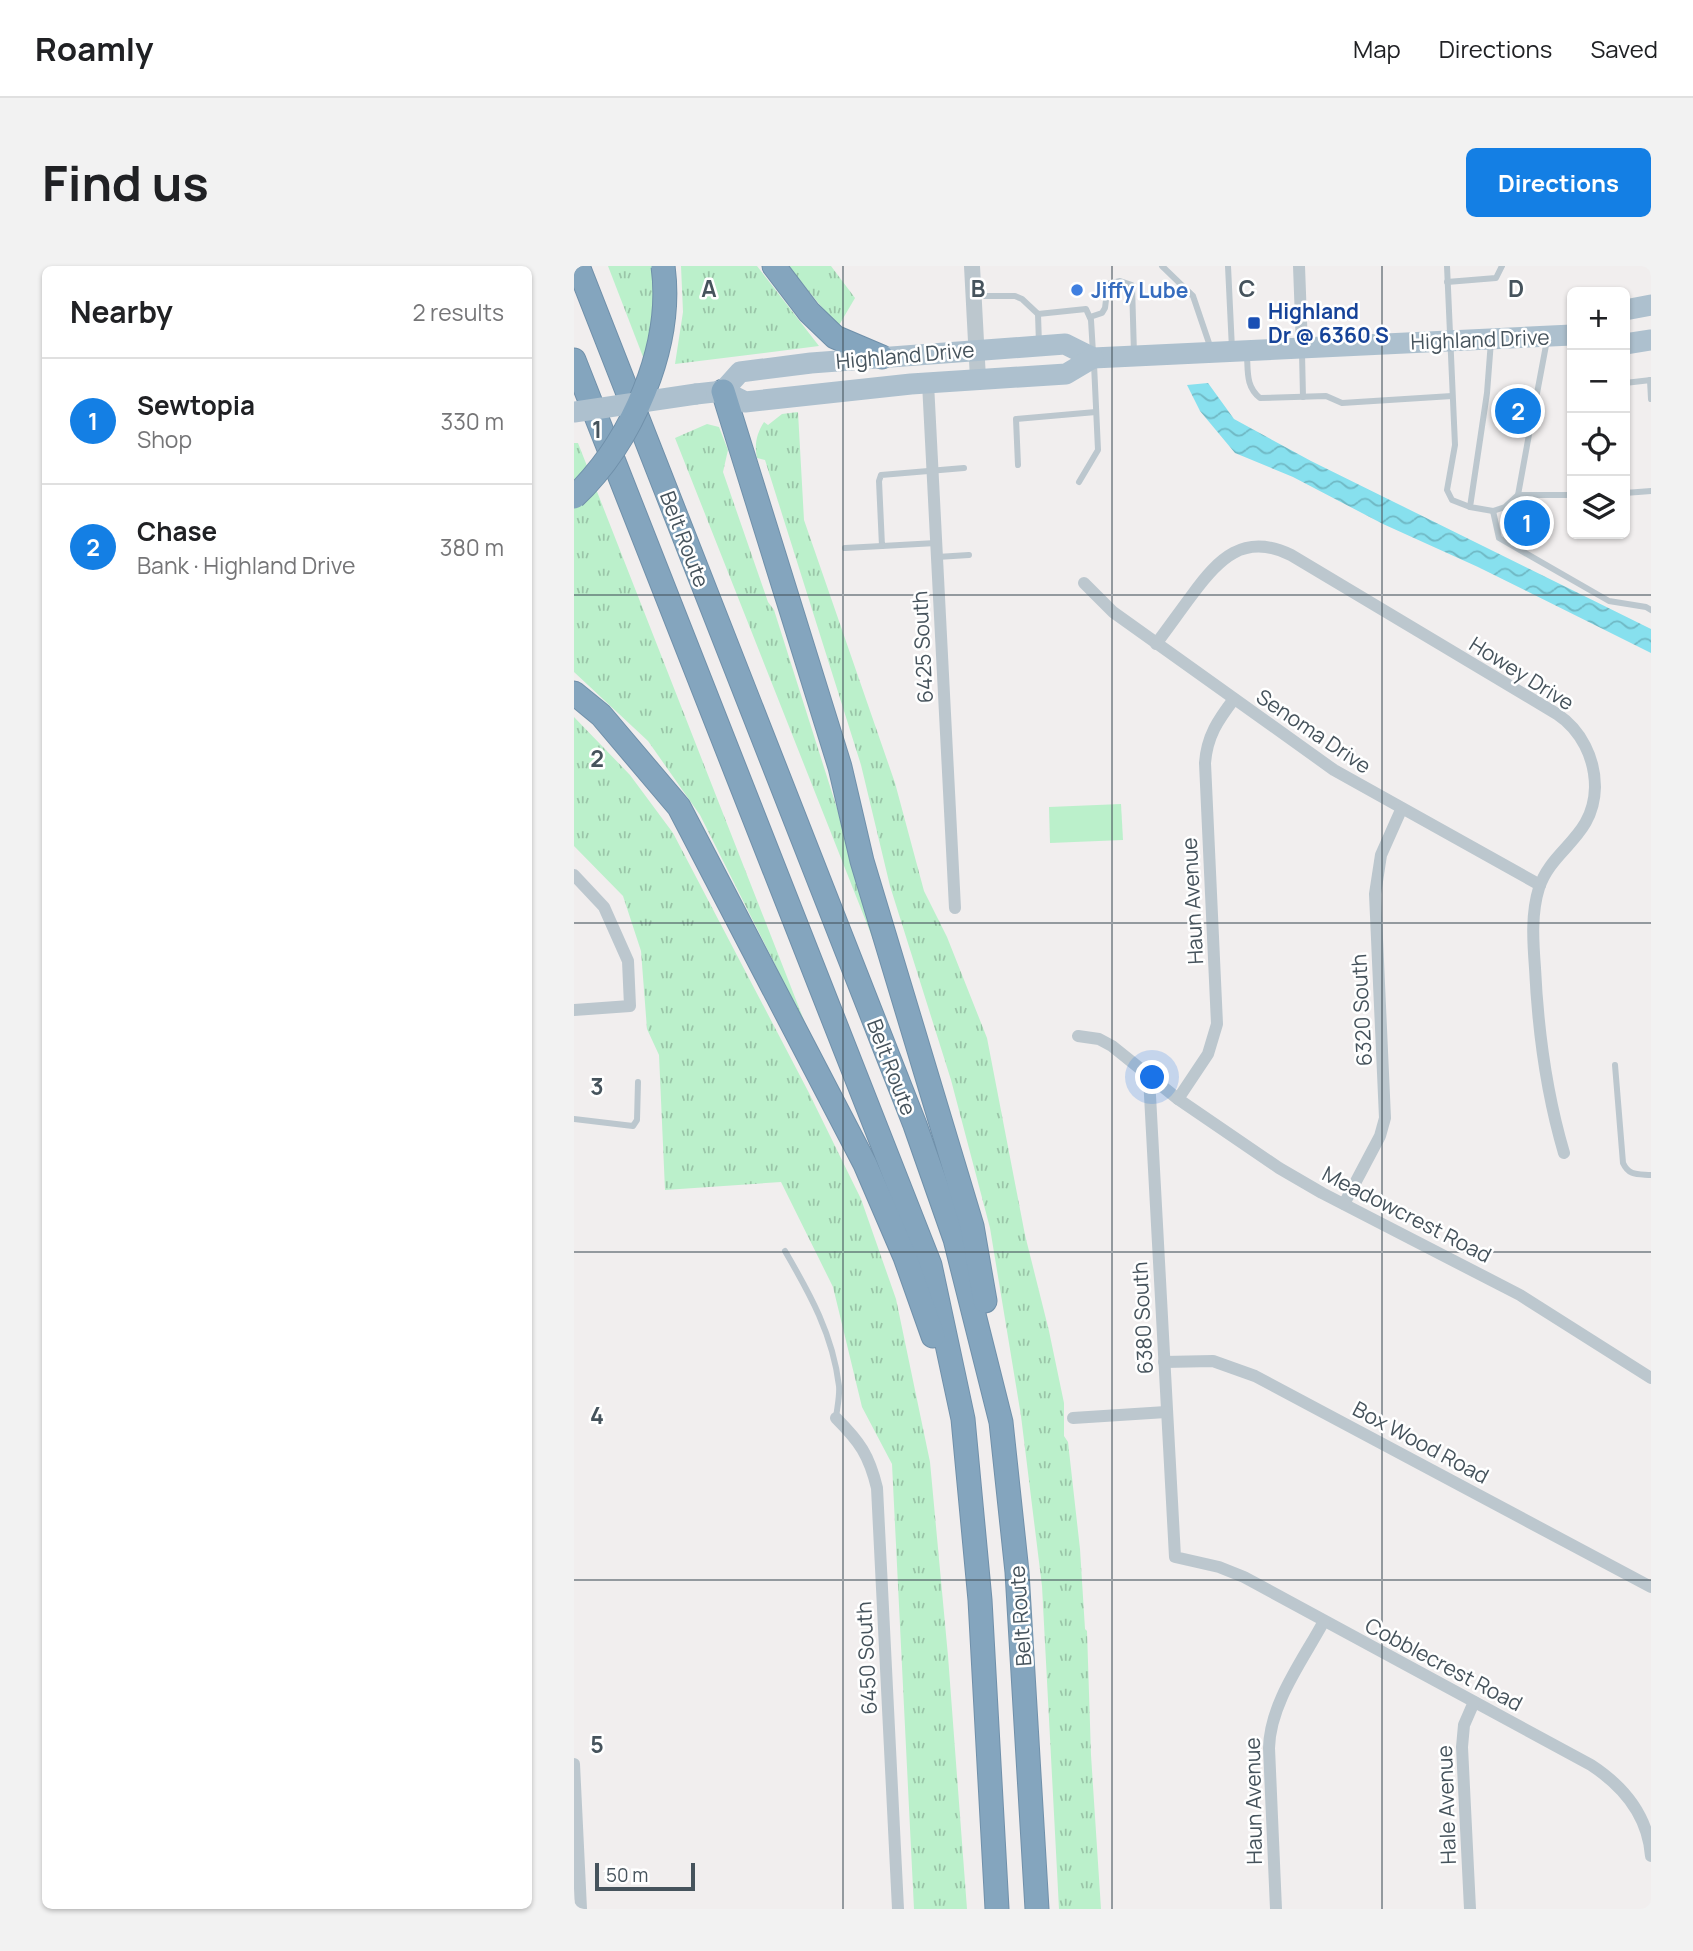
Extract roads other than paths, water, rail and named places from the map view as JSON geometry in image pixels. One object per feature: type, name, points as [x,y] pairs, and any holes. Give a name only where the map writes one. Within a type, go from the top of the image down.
[{"type":"highway","name":"Belt Route","points":[[578,266],[915,1125],[955,1239],[1001,1422],[1017,1572],[1037,1909]]},
{"type":"highway","points":[[574,497],[622,436],[648,387],[660,338],[666,288],[663,266]]},
{"type":"highway","points":[[774,266],[809,312],[835,337],[882,357]]},
{"type":"highway","name":"Belt Route","points":[[574,360],[930,1265],[963,1419],[979,1600],[997,1909]]},
{"type":"highway","points":[[723,391],[840,767],[862,861],[972,1226],[995,1356],[1001,1422]]},
{"type":"highway","points":[[574,693],[601,715],[679,807],[865,1164],[905,1257],[963,1419]]},
{"type":"main road","points":[[1630,309],[1651,305]]},
{"type":"main road","name":"Highland Drive","points":[[574,412],[723,391],[745,402],[928,383],[1066,374],[1093,358],[1567,335]]},
{"type":"main road","points":[[1630,343],[1651,340]]},
{"type":"main road","name":"Highland Drive","points":[[723,391],[740,372],[882,357],[1065,344],[1093,358]]},
{"type":"street","points":[[972,266],[978,379]]},
{"type":"street","points":[[1299,266],[1302,348]]},
{"type":"street","name":"6425 South","points":[[928,383],[955,908]]},
{"type":"street","name":"Howey Drive","points":[[1156,644],[1217,563],[1244,548],[1273,548],[1291,555],[1557,714],[1570,725],[1586,746],[1593,765],[1595,789],[1591,812],[1581,832],[1552,865],[1540,885],[1534,930],[1538,1026],[1563,1153]]},
{"type":"street","name":"Senoma Drive","points":[[1084,583],[1113,612],[1334,770],[1401,810],[1540,885]]},
{"type":"street","name":"Haun Avenue","points":[[1178,1099],[1208,1054],[1217,1024],[1205,763],[1210,736],[1234,699]]},
{"type":"street","name":"6320 South","points":[[1344,1204],[1380,1136],[1385,1118],[1375,894],[1381,855],[1401,810]]},
{"type":"street","points":[[574,875],[604,907],[628,961],[630,1006],[574,1010]]},
{"type":"street","name":"Meadowcrest Road","points":[[1079,1036],[1106,1042],[1178,1099],[1258,1155],[1344,1204],[1528,1300],[1651,1378]]},
{"type":"street","name":"6380 South","points":[[1149,1077],[1175,1557]]},
{"type":"street","name":"Box Wood Road","points":[[1164,1362],[1213,1362],[1255,1376],[1651,1587]]},
{"type":"street","points":[[1073,1418],[1166,1412]]},
{"type":"street","name":"6450 South","points":[[836,1418],[859,1441],[871,1462],[877,1488],[898,1909]]},
{"type":"street","name":"Cobblecrest Road","points":[[1175,1557],[1227,1569],[1581,1758],[1610,1778],[1625,1793],[1637,1810],[1648,1838],[1651,1856]]},
{"type":"street","name":"Haun Avenue","points":[[1276,1909],[1270,1728],[1277,1709],[1324,1621]]},
{"type":"street","name":"Hale Avenue","points":[[1470,1909],[1462,1747],[1464,1724],[1474,1702]]},
{"type":"street","points":[[574,1764],[581,1909]]},
{"type":"lane","points":[[1162,266],[1193,296],[1255,394],[1267,399],[1326,396],[1342,403],[1452,396]]},
{"type":"lane","points":[[1228,266],[1230,351]]},
{"type":"lane","points":[[1447,266],[1455,445],[1447,490],[1452,500],[1493,511],[1505,507],[1518,495],[1532,418]]},
{"type":"lane","points":[[1447,282],[1496,278],[1502,266]]},
{"type":"lane","points":[[1090,317],[1102,313],[1105,308],[1108,284],[1120,281],[1132,285],[1134,356]]},
{"type":"lane","points":[[974,296],[1015,296],[1022,299],[1038,314],[1039,346]]},
{"type":"lane","points":[[1038,314],[1086,309],[1090,317],[1098,450],[1079,482]]},
{"type":"lane","points":[[1535,404],[1548,336]]},
{"type":"lane","points":[[1470,507],[1487,393],[1491,338]]},
{"type":"lane","points":[[1302,348],[1303,397]]},
{"type":"lane","points":[[1630,382],[1650,380],[1651,400]]},
{"type":"lane","points":[[1018,465],[1016,419],[1096,412]]},
{"type":"lane","points":[[882,546],[881,475],[964,468]]},
{"type":"lane","points":[[1630,493],[1651,491]]},
{"type":"lane","points":[[1518,495],[1567,495]]},
{"type":"lane","points":[[1493,511],[1499,538],[1609,601],[1651,610]]},
{"type":"lane","points":[[845,548],[936,542]]},
{"type":"lane","points":[[937,557],[969,555]]},
{"type":"lane","points":[[1615,1065],[1623,1163],[1627,1171],[1633,1174],[1651,1175]]},
{"type":"lane","points":[[574,1119],[633,1126],[637,1120],[638,1082]]},
{"type":"lane","points":[[785,1251],[812,1296],[828,1335],[839,1388],[836,1418]]},
{"type":"water","points":[[1208,383],[1234,419],[1311,461],[1651,629],[1651,653],[1478,567],[1383,524],[1293,477],[1235,453],[1200,411],[1187,385]]},
{"type":"place","name":"Jiffy Lube","points":[[1077,290]]},
{"type":"place","name":"Highland Dr @ 6360 S","points":[[1254,323]]},
{"type":"place","name":"Chase","points":[[1518,411]]},
{"type":"place","name":"Sewtopia","points":[[1527,523]]}]
